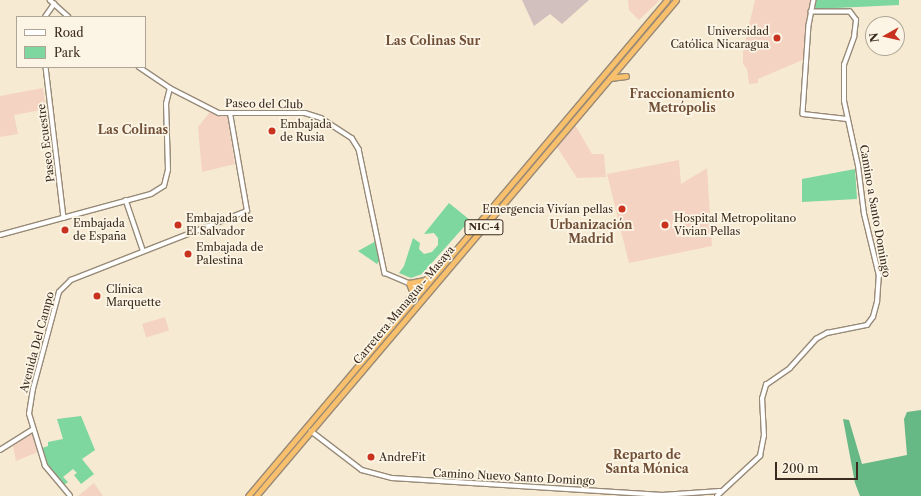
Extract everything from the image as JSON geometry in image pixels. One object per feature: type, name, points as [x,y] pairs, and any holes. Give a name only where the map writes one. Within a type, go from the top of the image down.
[{"type":"highway","name":"Carretera Managua - Masaya","points":[[248,496],[667,0]]},
{"type":"highway","name":"Carretera Managua - Masaya","points":[[256,496],[676,0]]},
{"type":"highway","points":[[660,8],[662,12],[666,11]]},
{"type":"highway","points":[[654,15],[659,15],[659,20]]},
{"type":"highway","points":[[600,79],[612,68],[620,66],[620,61],[628,46]]},
{"type":"highway","points":[[608,80],[616,76],[626,76]]},
{"type":"highway","points":[[388,330],[413,294],[409,283],[425,280],[450,257]]},
{"type":"highway","points":[[397,330],[423,294],[423,289],[429,289],[452,264]]},
{"type":"highway","points":[[252,496],[264,486],[279,459]]},
{"type":"street","points":[[50,0],[68,16]]},
{"type":"street","points":[[814,0],[811,12],[803,114],[847,120]]},
{"type":"street","points":[[46,16],[54,4]]},
{"type":"street","name":"Camino a Santo Domingo","points":[[720,491],[755,463],[763,447],[764,432],[762,399],[766,385],[790,368],[816,339],[827,333],[862,328],[870,322],[875,312],[879,276],[864,214],[858,166],[844,101],[843,71],[854,37],[856,16],[846,11],[811,12]]},
{"type":"street","name":"Paseo Ecuestre","points":[[46,68],[64,218]]},
{"type":"street","name":"Paseo del Club","points":[[140,68],[170,88],[212,110],[230,114],[313,114],[352,138],[359,149],[385,273],[409,283]]},
{"type":"street","points":[[0,235],[158,190],[166,180],[168,139],[166,104],[170,88]]},
{"type":"street","name":"Avenida Del Campo","points":[[70,496],[45,466],[33,429],[30,402],[57,297],[63,286],[70,280],[143,250],[247,211],[230,114]]},
{"type":"street","points":[[126,200],[143,250]]},
{"type":"street","points":[[409,283],[423,289]]},
{"type":"street","points":[[0,450],[33,429]]},
{"type":"street","name":"Camino Nuevo Santo Domingo","points":[[311,431],[362,470],[383,477],[662,495],[720,491]]},
{"type":"street","points":[[717,496],[720,491]]},
{"type":"shaded area","points":[[522,0],[589,0],[562,24],[550,14],[534,26]]},
{"type":"shaded area","points":[[628,0],[659,1],[639,20],[629,10]]},
{"type":"shaded area","name":"Universidad Católica Nicaragua","points":[[755,0],[810,0],[805,59],[758,79],[758,83],[749,84],[747,69],[743,64],[743,51]]},
{"type":"shaded area","points":[[43,88],[46,109],[14,115],[18,134],[0,137],[0,96]]},
{"type":"shaded area","points":[[210,112],[227,116],[235,164],[202,172],[198,127]]},
{"type":"shaded area","points":[[575,125],[592,154],[604,154],[606,177],[577,178],[557,147]]},
{"type":"shaded area","name":"Hospital Metropolitano Vivian Pellas","points":[[679,160],[681,184],[707,168],[712,246],[629,263],[607,174]]},
{"type":"shaded area","points":[[165,317],[169,330],[146,337],[142,324]]},
{"type":"shaded area","points":[[32,433],[38,452],[16,461],[13,446]]},
{"type":"shaded area","points":[[94,483],[103,496],[78,496]]},
{"type":"green space","points":[[816,0],[899,0],[899,5],[815,9]]},
{"type":"green space","points":[[855,169],[857,199],[802,202],[802,179]]},
{"type":"green space","points":[[449,203],[470,220],[422,274],[411,278],[399,273],[404,266],[413,238],[420,243],[419,249],[424,254],[432,252],[438,245],[438,238],[434,233],[424,234]]},
{"type":"green space","points":[[376,241],[379,242],[381,259],[377,264],[358,251]]},
{"type":"green space","points":[[921,410],[921,496],[860,496],[855,483],[843,419],[849,420],[862,464],[907,455],[904,419],[907,412]]},
{"type":"green space","points":[[81,416],[95,450],[82,459],[94,474],[81,484],[74,475],[77,473],[73,469],[63,477],[68,482],[64,485],[47,464],[42,448],[48,446],[48,442],[63,439],[57,419]]},
{"type":"place","name":"Universidad Católica Nicaragua","points":[[777,38]]},
{"type":"place","name":"Embajada de Rusia","points":[[272,131]]},
{"type":"place","name":"Emergencia Vivían pellas","points":[[622,209]]},
{"type":"place","name":"Embajada de El Salvador","points":[[178,225]]},
{"type":"place","name":"Hospital Metropolitano Vivian Pellas","points":[[665,225]]},
{"type":"place","name":"Embajada de España","points":[[65,230]]},
{"type":"place","name":"Embajada de Palestina","points":[[188,254]]},
{"type":"place","name":"Clínica Marquette","points":[[97,296]]},
{"type":"place","name":"AndreFit","points":[[371,457]]},
{"type":"district","name":"Las Colinas Sur","points":[[433,41]]},
{"type":"district","name":"Fraccionamiento Metrópolis","points":[[682,101]]},
{"type":"district","name":"Las Colinas","points":[[133,130]]},
{"type":"district","name":"Urbanización Madrid","points":[[591,232]]},
{"type":"district","name":"Reparto de Santa Mónica","points":[[647,462]]}]
